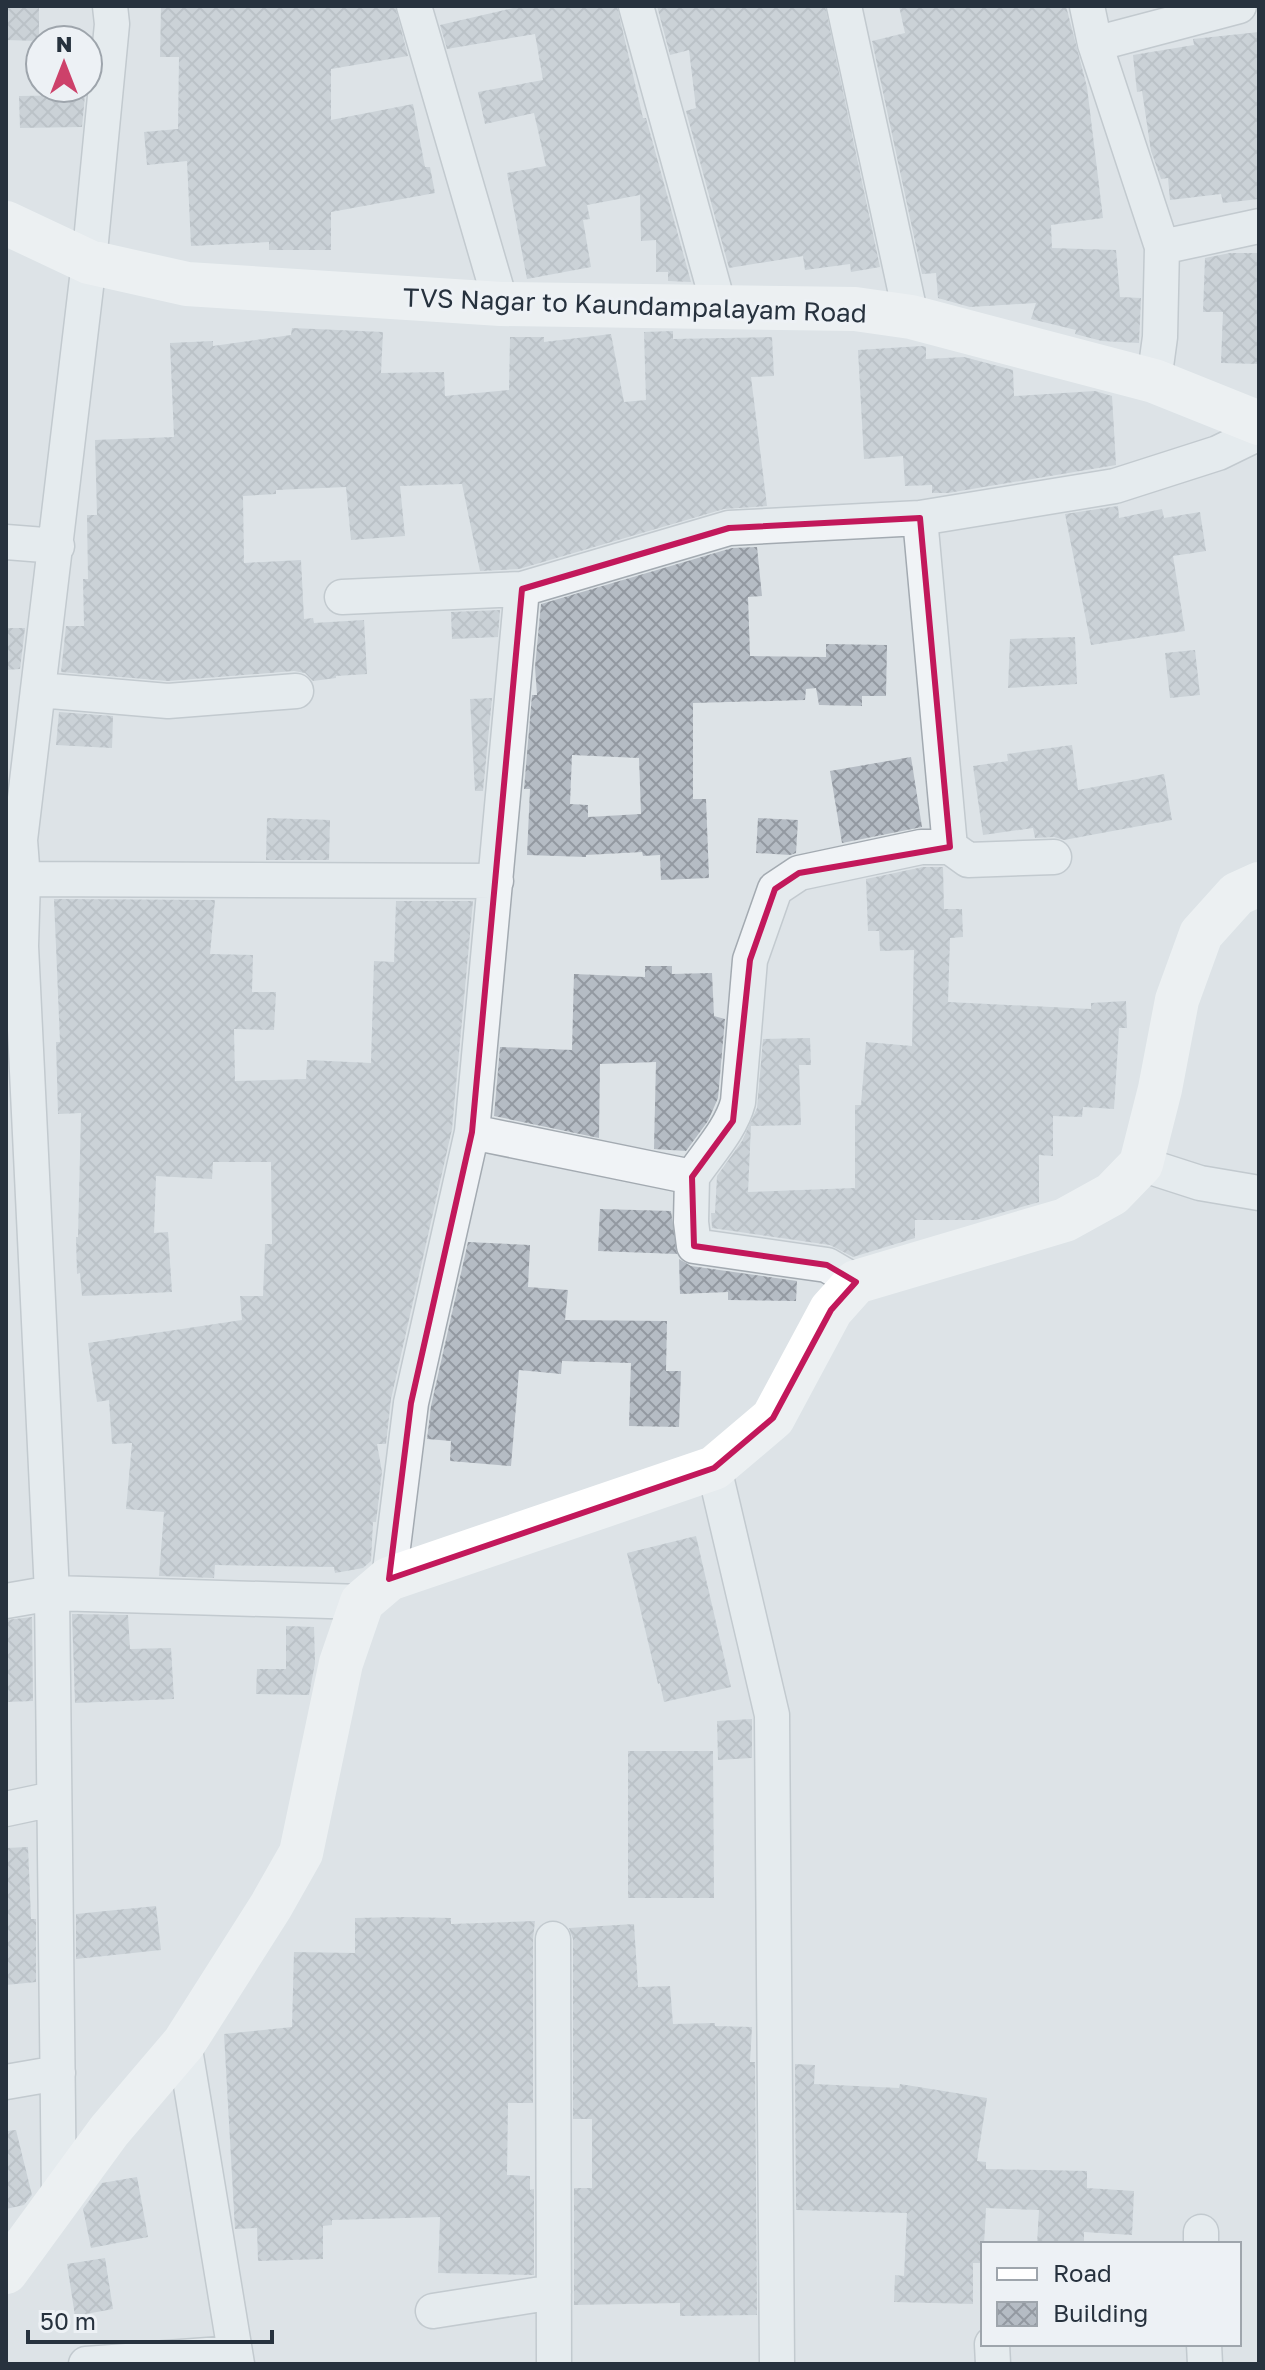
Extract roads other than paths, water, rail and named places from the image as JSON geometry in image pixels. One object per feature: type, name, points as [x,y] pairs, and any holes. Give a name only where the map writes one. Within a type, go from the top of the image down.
[{"type":"main road","name":"TVS Nagar to Kaundampalayam Road","points":[[6,223],[89,262],[187,284],[501,304],[855,309],[911,317],[1154,381],[1259,423]]},
{"type":"main road","points":[[6,2272],[34,2221],[184,2043],[301,1853],[341,1663],[376,1590],[714,1468],[773,1418],[831,1310],[856,1282],[1065,1220],[1112,1194],[1141,1164],[1160,1089],[1177,1000],[1201,934],[1237,894],[1259,884]]},
{"type":"street","points":[[34,2221],[58,2073],[52,1593],[19,1150],[14,946],[23,879],[20,736],[39,690],[57,546],[89,262],[112,24],[110,6]]},
{"type":"street","points":[[414,6],[501,304]]},
{"type":"street","points":[[636,6],[719,307]]},
{"type":"street","points":[[844,6],[911,317]]},
{"type":"street","points":[[1087,6],[1095,44],[1162,247],[1160,337],[1154,381]]},
{"type":"street","points":[[1095,44],[1239,6]]},
{"type":"street","points":[[1162,247],[1259,226]]},
{"type":"street","points":[[342,597],[522,589],[729,528],[920,518],[1115,486],[1218,453],[1259,433]]},
{"type":"street","points":[[920,518],[950,847]]},
{"type":"street","points":[[6,542],[57,546]]},
{"type":"street","points":[[6,1601],[52,1593],[376,1590],[411,1403],[472,1132],[522,589]]},
{"type":"street","points":[[39,690],[168,701],[296,691]]},
{"type":"street","points":[[856,1282],[827,1265],[694,1246],[692,1177],[733,1121],[738,1102],[750,960],[775,889],[799,873],[921,847],[950,847],[968,860],[1054,857]]},
{"type":"street","points":[[23,879],[496,881]]},
{"type":"street","points":[[472,1132],[692,1177]]},
{"type":"street","points":[[1141,1164],[1200,1183],[1259,1193]]},
{"type":"street","points":[[714,1468],[772,1715],[777,2364]]},
{"type":"street","points":[[6,1809],[53,1799]]},
{"type":"street","points":[[553,1939],[554,2364]]},
{"type":"street","points":[[86,2364],[236,2358],[184,2043]]},
{"type":"street","points":[[6,2082],[58,2073]]},
{"type":"street","points":[[433,2311],[554,2292]]}]
